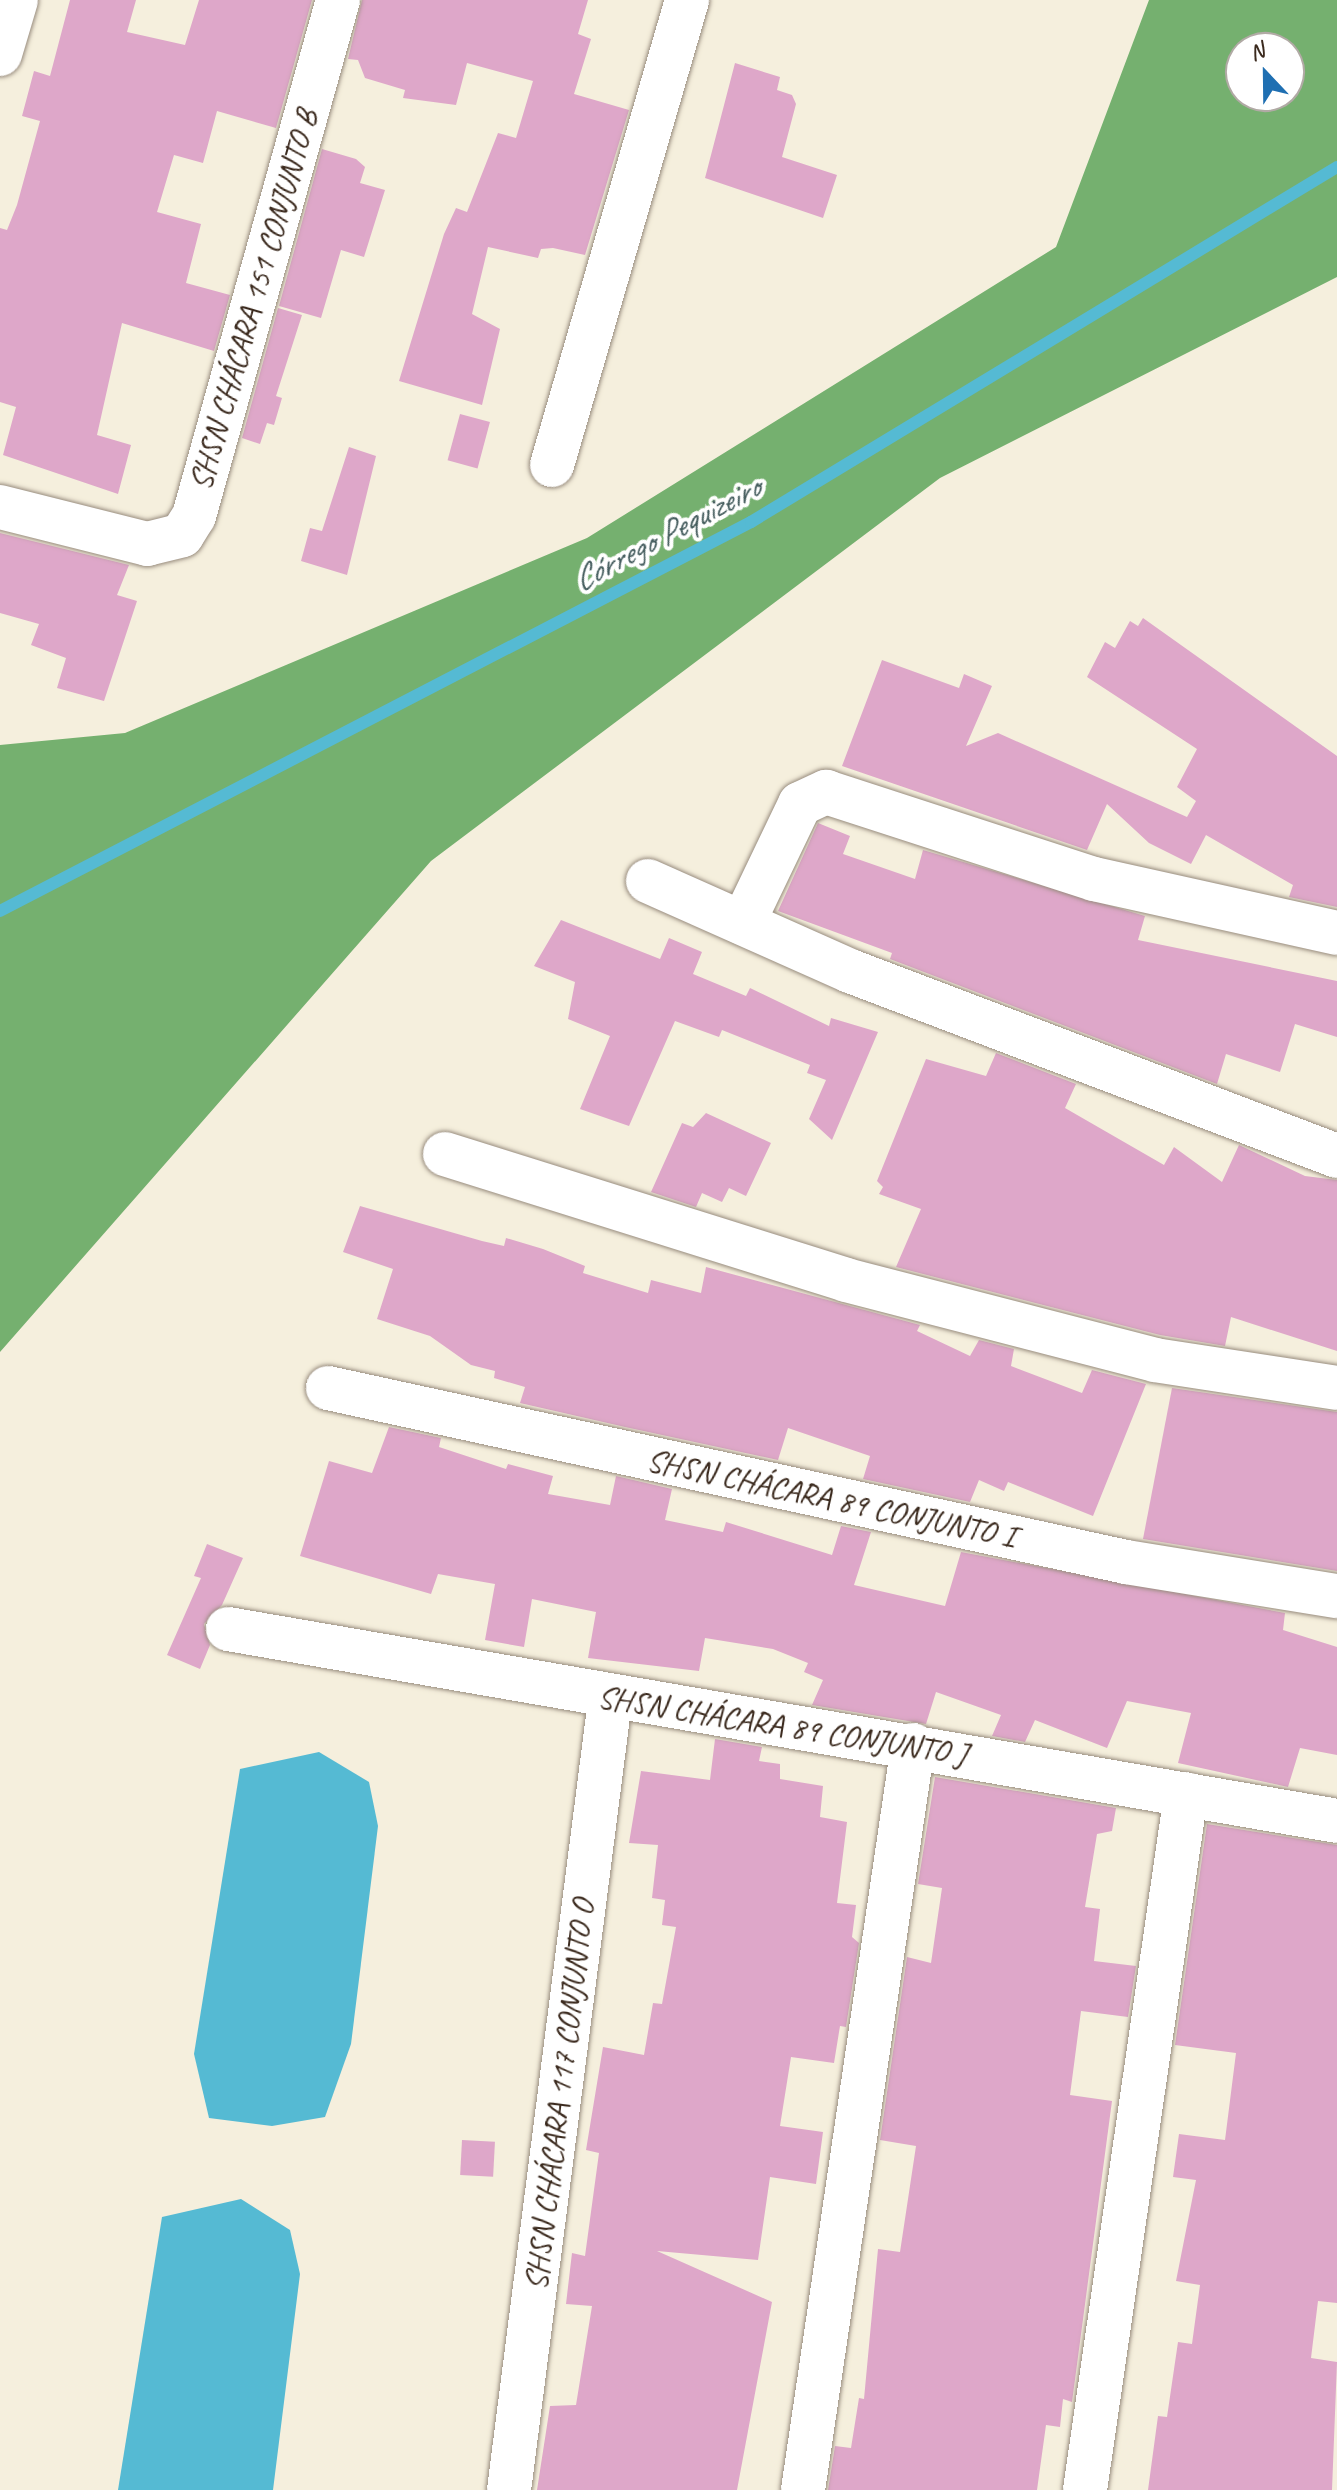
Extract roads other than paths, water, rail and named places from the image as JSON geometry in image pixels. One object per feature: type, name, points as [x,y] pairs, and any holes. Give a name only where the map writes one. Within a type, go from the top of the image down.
[{"type":"street","points":[[0,54],[16,0]]},
{"type":"street","name":"SHSN CHÁCARA 151 CONJUNTO B","points":[[0,507],[122,539],[174,543],[194,516],[338,0]]},
{"type":"street","points":[[552,465],[687,0]]},
{"type":"street","points":[[743,923],[800,804],[826,792],[1094,879],[1337,933]]},
{"type":"street","points":[[648,881],[850,971],[1337,1156]]},
{"type":"street","points":[[445,1154],[846,1280],[1155,1360],[1337,1388]]},
{"type":"street","name":"SHSN CHÁCARA 89 CONJUNTO I","points":[[328,1388],[1126,1562],[1337,1596]]},
{"type":"street","name":"SHSN CHÁCARA 89 CONJUNTO J","points":[[228,1629],[610,1700],[913,1745],[1337,1821]]},
{"type":"street","name":"SHSN CHÁCARA 117 CONJUNTO O","points":[[509,2490],[610,1700]]},
{"type":"street","points":[[803,2490],[913,1745]]},
{"type":"street","points":[[1085,2490],[1186,1794]]},
{"type":"water","points":[[319,1752],[369,1782],[378,1826],[351,2044],[325,2117],[272,2126],[209,2118],[194,2054],[240,1769]]},
{"type":"water","points":[[241,2199],[290,2230],[300,2274],[273,2490],[118,2490],[162,2217]]},
{"type":"waterway","name":"Córrego Pequizeiro","points":[[0,911],[751,522],[1337,167]]}]
